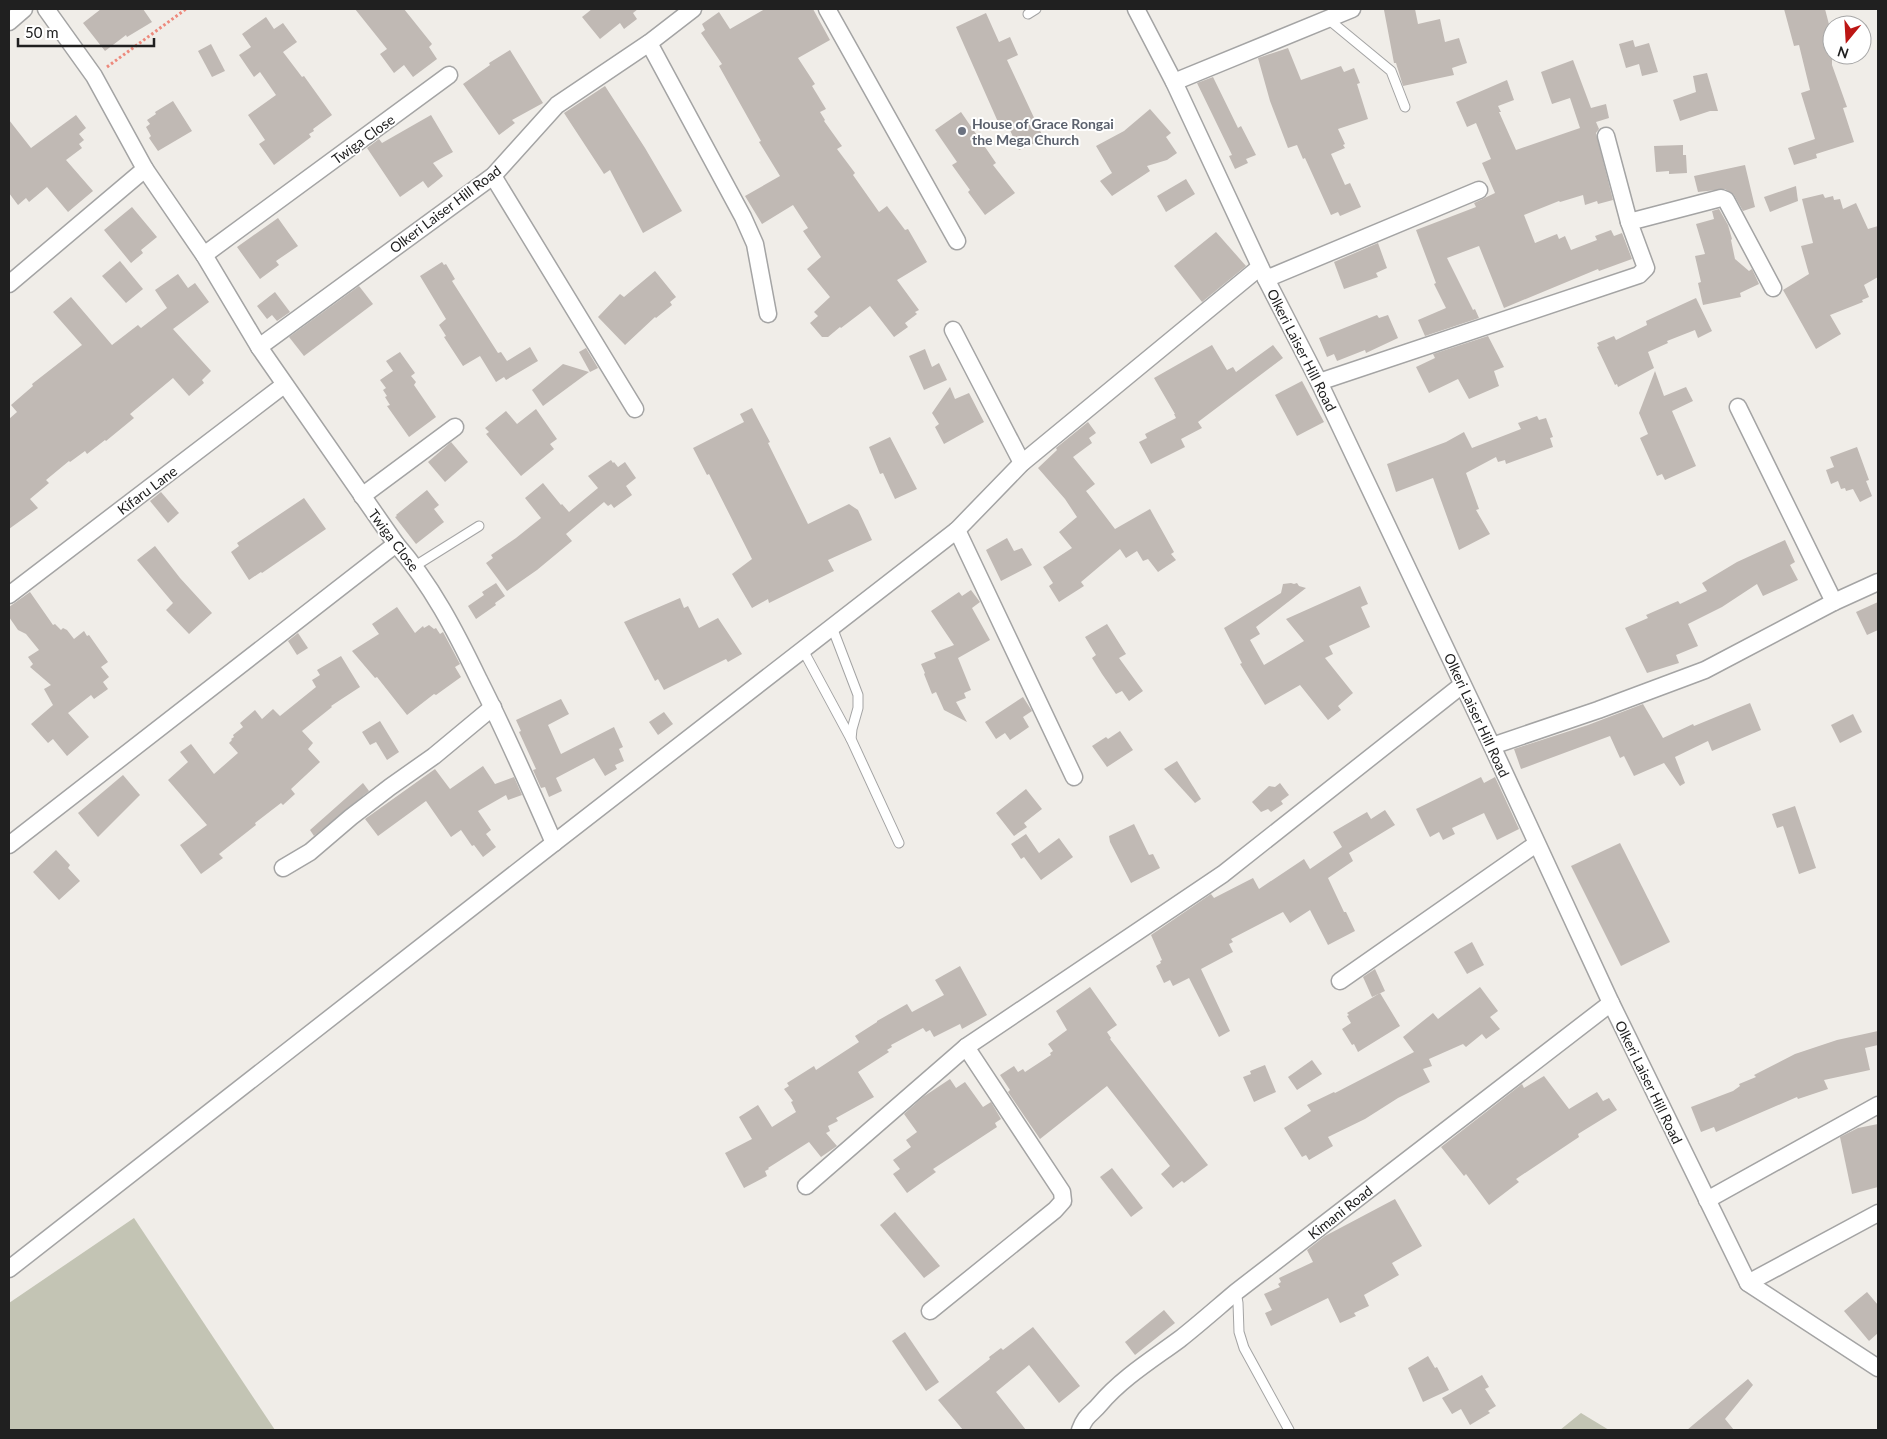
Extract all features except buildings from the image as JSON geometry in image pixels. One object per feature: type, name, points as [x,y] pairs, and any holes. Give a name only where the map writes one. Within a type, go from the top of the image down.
[{"type":"street","points":[[9,22],[24,9]]},
{"type":"street","name":"Twiga Close","points":[[46,9],[94,76],[145,169],[204,255],[284,385],[396,544],[415,566],[458,635],[493,707],[554,843]]},
{"type":"street","name":"Olkeri Laiser Hill Road","points":[[259,347],[493,176],[557,105],[649,43],[693,9]]},
{"type":"street","points":[[827,9],[957,241]]},
{"type":"street","name":"Olkeri Laiser Hill Road","points":[[1136,9],[1174,82],[1263,273],[1319,382],[1492,746],[1611,1003],[1748,1283]]},
{"type":"street","points":[[1174,82],[1352,9]]},
{"type":"street","points":[[649,43],[743,217],[755,244],[768,314]]},
{"type":"street","name":"Twiga Close","points":[[204,255],[449,75]]},
{"type":"street","points":[[1319,382],[1639,275],[1646,268],[1629,222],[1606,136]]},
{"type":"street","points":[[9,284],[145,169]]},
{"type":"street","points":[[493,176],[636,409]]},
{"type":"street","points":[[9,1269],[957,530],[1022,463],[1263,273],[1478,190]]},
{"type":"street","points":[[1629,222],[1720,198],[1726,200],[1773,288]]},
{"type":"street","points":[[953,330],[1022,463]]},
{"type":"street","name":"Kifaru Lane","points":[[9,595],[284,385]]},
{"type":"street","points":[[1738,407],[1834,602]]},
{"type":"street","points":[[362,496],[455,427]]},
{"type":"street","points":[[957,530],[1074,778]]},
{"type":"street","points":[[9,845],[396,544]]},
{"type":"street","points":[[1492,746],[1598,710],[1705,670],[1834,602],[1878,582]]},
{"type":"street","points":[[806,1186],[966,1047],[1223,874],[1462,685]]},
{"type":"street","points":[[283,868],[310,852],[351,817],[434,756],[493,707]]},
{"type":"street","points":[[1340,980],[1536,844]]},
{"type":"street","name":"Kimani Road","points":[[1080,1430],[1089,1413],[1099,1405],[1107,1394],[1182,1337],[1236,1292],[1611,1003]]},
{"type":"street","points":[[930,1311],[1055,1210],[1063,1201],[1062,1192],[966,1047]]},
{"type":"street","points":[[1707,1200],[1878,1105]]},
{"type":"street","points":[[1878,1213],[1748,1283],[1878,1368]]},
{"type":"lane","points":[[1328,19],[1391,71],[1405,107]]},
{"type":"lane","points":[[415,566],[479,526]]},
{"type":"lane","points":[[832,627],[858,695],[858,708],[852,729],[852,739]]},
{"type":"lane","points":[[803,650],[852,739],[899,843]]},
{"type":"lane","points":[[1236,1292],[1239,1332],[1244,1348],[1289,1430]]},
{"type":"path","points":[[94,76],[186,9]]},
{"type":"shaded area","points":[[134,1218],[275,1430],[9,1430],[9,1303]]},
{"type":"shaded area","points":[[1581,1413],[1609,1430],[1560,1430]]},
{"type":"place","name":"House of Grace Rongai the Mega Church","points":[[962,131]]}]
